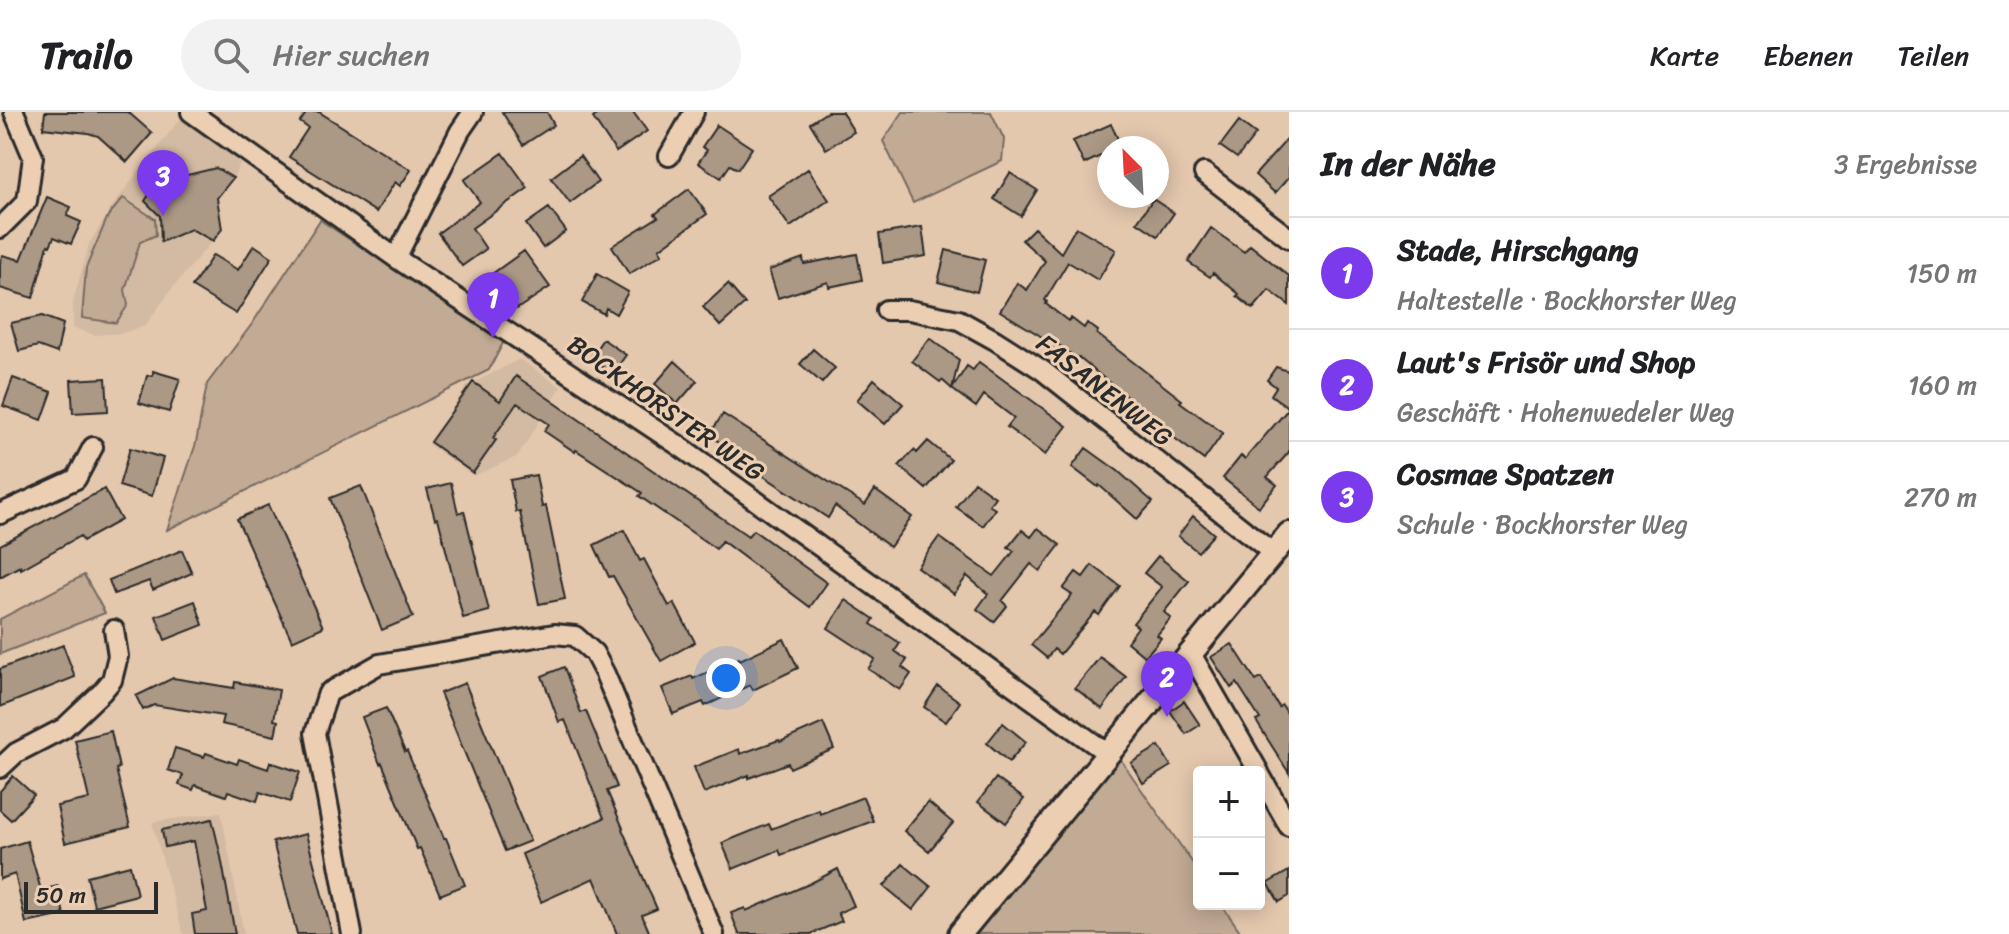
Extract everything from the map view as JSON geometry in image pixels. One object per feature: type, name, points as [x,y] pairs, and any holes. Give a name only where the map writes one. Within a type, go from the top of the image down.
[{"type":"street","points":[[0,228],[27,201],[33,157],[14,112]]},
{"type":"street","name":"BOCKHORSTER WEG","points":[[191,112],[396,258],[681,447],[1107,753]]},
{"type":"street","points":[[396,258],[460,131],[473,112]]},
{"type":"street","points":[[669,156],[694,112]]},
{"type":"street","points":[[1204,173],[1289,238]]},
{"type":"street","name":"FASANENWEG","points":[[886,310],[909,310],[959,320],[995,340],[1042,370],[1273,553]]},
{"type":"street","points":[[0,514],[76,479],[93,447]]},
{"type":"street","points":[[960,934],[1289,534]]},
{"type":"street","points":[[0,768],[16,753],[64,728],[112,680],[118,656],[114,630]]},
{"type":"street","points":[[352,934],[315,733],[328,693],[379,664],[554,634],[575,636],[594,653],[714,934]]},
{"type":"street","points":[[1190,652],[1256,766]]},
{"type":"street","points":[[1265,783],[1289,826]]},
{"type":"shaded area","points":[[903,112],[991,112],[1004,139],[1002,161],[913,203],[883,141]]},
{"type":"shaded area","points":[[180,119],[241,161],[233,178],[217,198],[222,229],[145,326],[122,333],[95,335],[73,328],[73,302],[89,244],[115,202]]},
{"type":"shaded area","points":[[123,198],[155,219],[156,235],[140,242],[125,290],[128,305],[116,323],[82,318],[86,268],[108,216]]},
{"type":"shaded area","points":[[320,220],[504,341],[489,370],[167,530],[196,443],[207,384],[252,324]]},
{"type":"shaded area","points":[[520,359],[561,387],[518,456],[474,476],[428,444],[467,386]]},
{"type":"shaded area","points":[[84,575],[105,613],[0,654],[0,619]]},
{"type":"shaded area","points":[[1118,756],[1193,863],[1193,910],[1225,910],[1242,934],[976,934]]},
{"type":"shaded area","points":[[221,812],[244,934],[183,934],[152,822]]},
{"type":"building","points":[[45,112],[128,112],[152,133],[127,162],[98,136],[43,128]]},
{"type":"building","points":[[307,112],[319,112],[411,170],[400,186],[395,182],[376,212],[289,157],[308,128],[300,122]]},
{"type":"building","points":[[502,112],[547,112],[554,125],[523,145]]},
{"type":"building","points":[[601,112],[633,112],[647,131],[616,152],[593,118]]},
{"type":"building","points":[[827,112],[842,112],[854,132],[826,149],[810,123]]},
{"type":"building","points":[[1239,121],[1256,134],[1237,158],[1220,146]]},
{"type":"building","points":[[1111,124],[1116,136],[1097,136],[1097,158],[1084,164],[1073,141]]},
{"type":"building","points":[[717,125],[752,148],[738,169],[730,165],[721,178],[698,163],[707,150],[702,147]]},
{"type":"building","points":[[1289,137],[1289,177],[1275,193],[1255,175]]},
{"type":"building","points":[[503,153],[528,188],[472,228],[486,249],[462,266],[438,233],[480,202],[464,180]]},
{"type":"building","points":[[580,156],[598,182],[570,203],[551,178]]},
{"type":"building","points":[[166,168],[183,176],[216,168],[233,178],[217,198],[222,229],[213,241],[191,229],[161,242],[160,216],[145,201]]},
{"type":"building","points":[[808,169],[829,200],[790,227],[768,196]]},
{"type":"building","points":[[1010,173],[1037,190],[1021,216],[994,199]]},
{"type":"building","points":[[689,189],[707,214],[659,249],[662,254],[629,274],[612,246],[658,217],[655,214]]},
{"type":"building","points":[[47,197],[71,207],[67,216],[81,222],[71,244],[54,237],[48,245],[33,298],[0,288],[2,255],[21,260]]},
{"type":"building","points":[[549,208],[566,231],[543,248],[526,224]]},
{"type":"building","points":[[1147,208],[1166,208],[1174,213],[1158,236],[1137,222]]},
{"type":"building","points":[[922,227],[926,256],[883,263],[879,234]]},
{"type":"building","points":[[1076,227],[1116,250],[1098,280],[1068,262],[1045,300],[1046,304],[1068,321],[1071,318],[1084,328],[1087,323],[1098,331],[1097,334],[1182,400],[1180,402],[1223,433],[1204,460],[1132,405],[1134,403],[1078,357],[1056,343],[1054,346],[1000,311],[1017,283],[1027,290],[1045,261],[1022,240],[1034,228],[1061,253]]},
{"type":"building","points":[[1211,228],[1244,252],[1250,245],[1289,276],[1289,305],[1269,290],[1253,309],[1213,273],[1210,277],[1188,262]]},
{"type":"building","points":[[254,245],[272,257],[236,314],[192,287],[213,255],[238,270]]},
{"type":"building","points":[[946,250],[985,260],[977,292],[938,282]]},
{"type":"building","points":[[524,251],[550,287],[517,309],[492,274]]},
{"type":"building","points":[[857,254],[862,280],[829,287],[828,282],[778,298],[769,270],[803,258],[804,264]]},
{"type":"building","points":[[597,274],[628,292],[616,314],[606,308],[604,314],[582,302]]},
{"type":"building","points":[[728,284],[745,304],[720,326],[703,307]]},
{"type":"building","points":[[42,316],[63,324],[57,353],[38,346],[19,351],[11,323]]},
{"type":"building","points":[[930,338],[959,360],[952,389],[912,361]]},
{"type":"building","points":[[603,339],[626,355],[612,374],[590,358]]},
{"type":"building","points":[[813,349],[835,368],[822,383],[800,364]]},
{"type":"building","points":[[675,361],[697,381],[677,404],[655,384]]},
{"type":"building","points":[[979,362],[1067,426],[1045,455],[1007,427],[1014,418],[984,395],[976,407],[952,389],[967,366],[973,370]]},
{"type":"building","points":[[1276,367],[1289,369],[1289,408],[1271,395],[1276,387],[1267,380]]},
{"type":"building","points":[[153,371],[180,379],[169,412],[139,403],[147,376],[153,375]]},
{"type":"building","points":[[516,376],[748,536],[753,530],[827,583],[810,607],[722,541],[716,549],[639,496],[642,493],[544,431],[549,424],[517,403],[473,473],[430,442],[473,382],[500,401]]},
{"type":"building","points":[[13,378],[52,392],[42,420],[3,406]]},
{"type":"building","points":[[106,378],[108,411],[73,413],[71,380]]},
{"type":"building","points":[[874,379],[903,404],[885,424],[857,400]]},
{"type":"building","points":[[1289,408],[1289,452],[1267,477],[1277,485],[1259,507],[1223,478],[1241,456],[1245,459]]},
{"type":"building","points":[[723,414],[865,505],[875,490],[912,517],[890,547],[835,506],[828,518],[750,467],[752,464],[709,435]]},
{"type":"building","points":[[928,441],[951,460],[926,489],[899,466]]},
{"type":"building","points":[[130,448],[163,458],[152,496],[119,486]]},
{"type":"building","points":[[1086,448],[1153,502],[1137,519],[1099,485],[1072,467]]},
{"type":"building","points":[[536,475],[542,507],[546,506],[565,599],[539,604],[520,512],[516,512],[510,480]]},
{"type":"building","points":[[974,482],[995,497],[989,505],[995,509],[983,526],[956,507]]},
{"type":"building","points":[[451,483],[458,513],[464,511],[489,611],[463,618],[438,518],[435,519],[427,489]]},
{"type":"building","points":[[361,486],[413,617],[382,630],[330,498]]},
{"type":"building","points":[[104,489],[121,520],[83,541],[80,536],[21,569],[20,566],[0,577],[0,545]]},
{"type":"building","points":[[268,505],[323,627],[292,641],[237,519]]},
{"type":"building","points":[[1193,516],[1214,534],[1198,552],[1178,536]]},
{"type":"building","points":[[1038,528],[1060,545],[1040,571],[1031,564],[1002,601],[1007,606],[994,622],[977,609],[988,594],[967,576],[954,594],[917,567],[939,537],[994,576],[1014,551],[1008,547],[1022,530],[1031,537]]},
{"type":"building","points":[[624,530],[640,561],[644,559],[669,606],[674,603],[695,642],[661,661],[613,576],[609,577],[594,545]]},
{"type":"building","points":[[182,550],[192,573],[153,590],[149,581],[114,594],[109,580]]},
{"type":"building","points":[[1158,556],[1189,581],[1164,612],[1171,618],[1157,635],[1161,638],[1145,657],[1127,642],[1138,627],[1133,623],[1162,587],[1144,573]]},
{"type":"building","points":[[1092,565],[1120,586],[1099,615],[1095,612],[1060,654],[1054,649],[1047,658],[1031,645],[1072,595],[1063,589],[1076,572],[1083,577]]},
{"type":"building","points":[[846,600],[874,619],[871,624],[900,643],[895,651],[907,660],[902,667],[911,674],[900,690],[868,669],[875,659],[828,628]]},
{"type":"building","points":[[195,601],[203,625],[165,640],[156,616]]},
{"type":"building","points":[[784,639],[798,668],[753,690],[750,685],[705,706],[703,702],[673,714],[662,688],[692,676],[693,679]]},
{"type":"building","points":[[1232,644],[1256,681],[1261,678],[1279,707],[1282,705],[1289,716],[1289,773],[1256,721],[1260,719],[1237,683],[1231,688],[1211,657]]},
{"type":"building","points":[[63,645],[75,677],[0,707],[0,669]]},
{"type":"building","points":[[1100,657],[1126,677],[1102,709],[1075,688]]},
{"type":"building","points":[[564,667],[581,713],[586,711],[617,787],[607,791],[657,909],[642,915],[650,934],[617,934],[594,878],[541,902],[522,854],[604,818],[565,720],[559,722],[542,676]]},
{"type":"building","points":[[173,678],[234,688],[235,682],[279,690],[275,736],[221,724],[223,716],[154,705],[143,710],[136,696]]},
{"type":"building","points":[[465,683],[530,841],[505,851],[440,693]]},
{"type":"building","points":[[938,686],[960,702],[946,722],[924,707]]},
{"type":"building","points":[[1184,701],[1200,725],[1186,734],[1170,711]]},
{"type":"building","points":[[386,708],[465,885],[440,895],[420,848],[417,849],[362,717]]},
{"type":"building","points":[[823,723],[834,749],[790,768],[788,763],[704,793],[694,767],[739,749],[740,754],[780,742]]},
{"type":"building","points":[[1003,723],[1026,742],[1009,762],[987,743]]},
{"type":"building","points":[[111,731],[119,768],[116,769],[130,827],[65,843],[57,806],[89,799],[75,740]]},
{"type":"building","points":[[1159,746],[1171,766],[1143,783],[1131,763]]},
{"type":"building","points":[[175,748],[204,757],[206,753],[237,764],[239,759],[268,769],[270,762],[300,772],[290,802],[260,792],[257,801],[228,791],[226,796],[195,785],[193,790],[179,785],[183,775],[168,770]]},
{"type":"building","points":[[13,776],[34,795],[11,820],[0,810],[0,791]]},
{"type":"building","points":[[996,778],[1024,799],[1006,823],[978,802]]},
{"type":"building","points":[[863,797],[873,821],[781,855],[779,850],[733,869],[722,843],[769,824],[771,829]]},
{"type":"building","points":[[928,802],[953,823],[929,851],[904,831]]},
{"type":"building","points":[[212,819],[235,934],[195,934],[192,914],[207,911],[194,841],[165,847],[162,830]]},
{"type":"building","points":[[306,834],[332,934],[297,934],[273,842]]},
{"type":"building","points":[[27,841],[41,890],[58,886],[64,915],[26,923],[15,874],[0,879],[0,849]]},
{"type":"building","points":[[903,864],[931,887],[913,910],[884,886]]},
{"type":"building","points":[[130,865],[137,895],[94,906],[87,876]]},
{"type":"building","points":[[838,869],[854,906],[838,913],[842,921],[811,934],[739,934],[731,913],[745,908],[746,911]]},
{"type":"building","points":[[1289,871],[1289,896],[1279,902],[1268,883]]},
{"type":"place","name":"Cosmae Spatzen","points":[[163,216]]},
{"type":"place","name":"Stade, Hirschgang","points":[[493,338]]},
{"type":"place","name":"Laut's Frisör und Shop","points":[[1167,717]]}]
